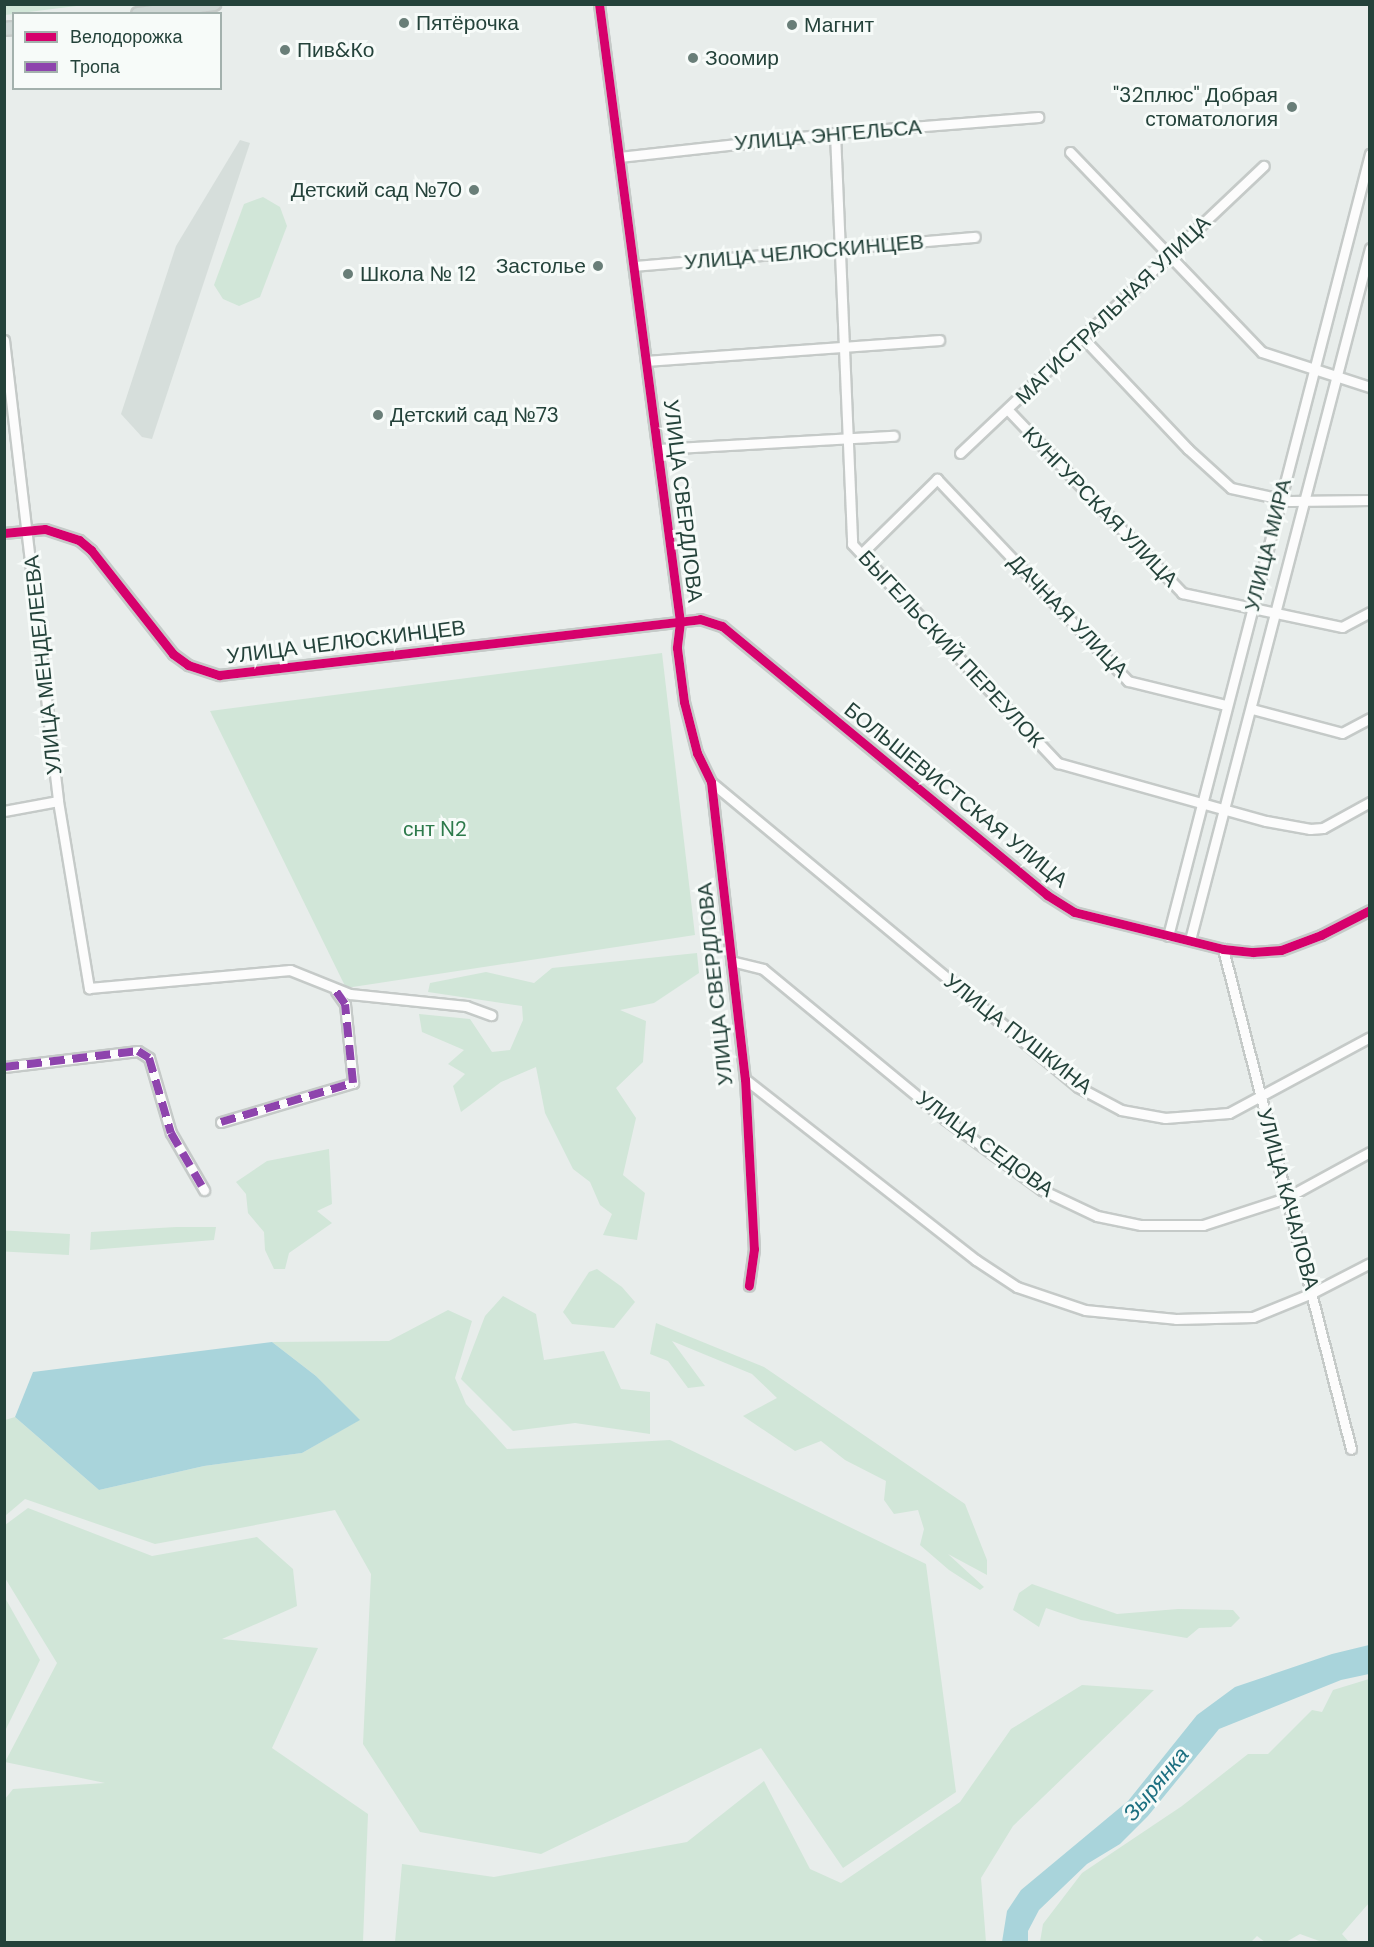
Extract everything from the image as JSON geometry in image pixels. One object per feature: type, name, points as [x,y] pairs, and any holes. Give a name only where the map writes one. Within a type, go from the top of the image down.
[{"type":"main road","points":[[153,12],[214,4]]},
{"type":"street","name":"УЛИЦА СВЕРДЛОВА","points":[[599,4],[680,622],[677,648],[684,702],[697,753],[711,782],[744,1079],[754,1250],[749,1286]]},
{"type":"street","name":"УЛИЦА ЭНГЕЛЬСА","points":[[619,157],[835,133],[1038,117]]},
{"type":"street","name":"БЫГЕЛЬСКИЙ ПЕРЕУЛОК","points":[[835,133],[837,249],[852,544],[1058,763],[1225,807],[1266,821],[1310,829],[1323,828],[1370,802]]},
{"type":"street","points":[[1070,152],[1168,257],[1262,352],[1335,378],[1370,387]]},
{"type":"street","name":"УЛИЦА МИРА","points":[[1168,936],[1312,370],[1370,154]]},
{"type":"street","name":"МАГИСТРАЛЬНАЯ УЛИЦА","points":[[960,453],[1264,166]]},
{"type":"street","name":"УЛИЦА ЧЕЛЮСКИНЦЕВ","points":[[634,266],[975,237]]},
{"type":"street","name":"УЛИЦА МИРА","points":[[1190,940],[1252,709],[1302,501],[1370,248]]},
{"type":"street","points":[[1083,338],[1188,449],[1231,488],[1279,499],[1302,501],[1370,500]]},
{"type":"street","name":"УЛИЦА МЕНДЕЛЕЕВА","points":[[4,340],[29,530],[58,801],[89,988],[290,970],[336,990]]},
{"type":"street","points":[[646,361],[842,345],[939,340]]},
{"type":"street","name":"КУНГУРСКАЯ УЛИЦА","points":[[1008,410],[1182,593],[1275,615],[1342,627],[1370,612]]},
{"type":"street","points":[[658,449],[894,436]]},
{"type":"street","name":"ДАЧНАЯ УЛИЦА","points":[[861,554],[937,479],[1128,681],[1226,705]]},
{"type":"street","name":"УЛИЦА ЧЕЛЮСКИНЦЕВ","points":[[4,533],[29,530],[64,534],[85,545],[173,654],[206,674],[239,675],[680,622]]},
{"type":"street","name":"БОЛЬШЕВИСТСКАЯ УЛИЦА","points":[[680,622],[700,619],[722,626],[1047,895],[1074,912],[1223,949],[1281,950],[1321,935],[1370,910]]},
{"type":"street","points":[[1252,709],[1342,733],[1370,718]]},
{"type":"street","name":"УЛИЦА ПУШКИНА","points":[[711,782],[1078,1087],[1121,1110],[1164,1119],[1228,1113],[1261,1098],[1370,1037]]},
{"type":"street","points":[[4,811],[58,801]]},
{"type":"street","name":"УЛИЦА КАЧАЛОВА","points":[[1223,949],[1351,1449]]},
{"type":"street","name":"УЛИЦА СЕДОВА","points":[[731,961],[763,969],[945,1119],[1042,1190],[1097,1216],[1141,1225],[1203,1224],[1286,1198],[1370,1152]]},
{"type":"street","points":[[336,990],[466,1006],[490,1015]]},
{"type":"street","points":[[221,1122],[353,1083],[345,1004],[336,990]]},
{"type":"street","points":[[4,1067],[138,1051],[149,1058],[171,1133],[204,1190]]},
{"type":"street","points":[[744,1079],[882,1190],[1017,1287],[1085,1310],[1176,1319],[1253,1317],[1312,1293],[1370,1263]]},
{"type":"shaded area","points":[[240,140],[250,143],[152,439],[142,437],[121,414],[176,246]]},
{"type":"green space","points":[[5,4],[84,4],[29,12],[12,12],[12,14],[5,15]]},
{"type":"green space","points":[[263,197],[280,207],[287,226],[260,297],[239,306],[223,299],[214,285],[244,204]]},
{"type":"green space","name":"снт N2","points":[[662,653],[695,935],[346,988],[210,711]]},
{"type":"green space","points":[[697,953],[699,973],[654,1003],[620,1010],[646,1021],[643,1062],[616,1088],[636,1118],[623,1175],[645,1193],[637,1240],[603,1235],[612,1214],[600,1205],[590,1182],[573,1169],[545,1113],[536,1067],[501,1082],[461,1112],[453,1086],[465,1074],[448,1064],[464,1050],[422,1032],[419,1014],[470,1019],[492,1052],[510,1050],[523,1020],[522,1006],[428,992],[430,983],[486,972],[534,983],[552,968]]},
{"type":"green space","points":[[329,1149],[332,1204],[317,1211],[332,1223],[289,1253],[285,1269],[274,1269],[265,1250],[264,1232],[248,1213],[246,1194],[236,1182],[267,1161]]},
{"type":"green space","points":[[216,1227],[214,1240],[90,1250],[91,1232]]},
{"type":"green space","points":[[5,1231],[70,1234],[69,1255],[4,1252]]},
{"type":"green space","points":[[597,1269],[622,1287],[635,1302],[614,1328],[572,1324],[563,1312],[589,1272]]},
{"type":"green space","points":[[503,1296],[536,1314],[544,1360],[604,1351],[621,1389],[650,1392],[650,1434],[575,1423],[513,1431],[461,1379],[485,1316]]},
{"type":"green space","points":[[448,1310],[472,1321],[455,1378],[466,1404],[507,1449],[670,1440],[926,1564],[956,1792],[843,1868],[761,1748],[541,1854],[420,1832],[363,1744],[371,1574],[335,1510],[155,1544],[25,1499],[5,1516],[5,1420],[15,1417],[99,1490],[204,1466],[302,1453],[359,1420],[316,1376],[272,1342],[389,1341]]},
{"type":"green space","points":[[656,1323],[764,1367],[965,1504],[987,1560],[987,1575],[948,1554],[984,1587],[980,1590],[949,1570],[920,1545],[924,1529],[918,1510],[894,1514],[884,1500],[886,1481],[845,1460],[821,1441],[795,1451],[743,1416],[777,1398],[752,1374],[672,1341],[705,1386],[688,1388],[668,1361],[650,1354]]},
{"type":"green space","points":[[28,1508],[152,1556],[257,1537],[293,1569],[297,1606],[222,1639],[318,1648],[272,1748],[368,1814],[363,1942],[5,1942],[5,1799],[13,1789],[105,1783],[5,1762],[57,1663],[5,1578],[5,1525]]},
{"type":"green space","points":[[1032,1584],[1117,1614],[1178,1609],[1233,1610],[1240,1618],[1231,1627],[1199,1628],[1187,1638],[1081,1620],[1046,1608],[1039,1627],[1013,1610],[1019,1593]]},
{"type":"green space","points":[[4,1596],[40,1660],[5,1731],[4,1731]]},
{"type":"green space","points":[[1369,1679],[1369,1903],[1342,1934],[1349,1942],[1322,1942],[1300,1934],[1286,1942],[1265,1942],[1257,1936],[1251,1942],[1040,1942],[1043,1924],[1082,1873],[1182,1806],[1248,1754],[1268,1754],[1312,1710],[1322,1712],[1333,1690]]},
{"type":"green space","points":[[1082,1685],[1154,1690],[1013,1826],[981,1878],[986,1942],[395,1942],[402,1864],[494,1877],[687,1842],[764,1781],[810,1869],[841,1883],[960,1802],[1011,1729]]},
{"type":"water","points":[[272,1342],[316,1376],[360,1420],[302,1453],[204,1466],[99,1490],[15,1417],[33,1372]]},
{"type":"water","name":"Зырянка","points":[[1369,1645],[1369,1674],[1341,1680],[1219,1729],[1148,1816],[1120,1844],[1087,1864],[1039,1910],[1028,1931],[1028,1942],[1002,1942],[1007,1911],[1021,1890],[1128,1801],[1197,1715],[1235,1687],[1332,1654]]},
{"type":"marked path","points":[[221,1122],[353,1083],[345,1004],[336,991]]},
{"type":"marked path","points":[[4,1067],[138,1051],[149,1058],[171,1133],[204,1190]]},
{"type":"cycle path","points":[[599,4],[680,622],[677,648],[684,702],[697,753],[711,782],[745,1079],[754,1249],[749,1286]]},
{"type":"cycle path","points":[[4,533],[45,529],[79,540],[91,550],[173,654],[188,665],[219,675],[700,619],[722,626],[1047,895],[1074,912],[1223,949],[1253,952],[1281,950],[1321,935],[1370,910]]},
{"type":"place","name":"Пятёрочка","points":[[404,23]]},
{"type":"place","name":"Магнит","points":[[792,25]]},
{"type":"place","name":"Пив&Ко","points":[[285,50]]},
{"type":"place","name":"Зоомир","points":[[693,58]]},
{"type":"place","name":"\"32плюс\" Добрая стоматология","points":[[1292,107]]},
{"type":"place","name":"Детский сад №70","points":[[474,190]]},
{"type":"place","name":"Застолье","points":[[598,266]]},
{"type":"place","name":"Школа № 12","points":[[348,274]]},
{"type":"place","name":"Детский сад №73","points":[[378,415]]}]
